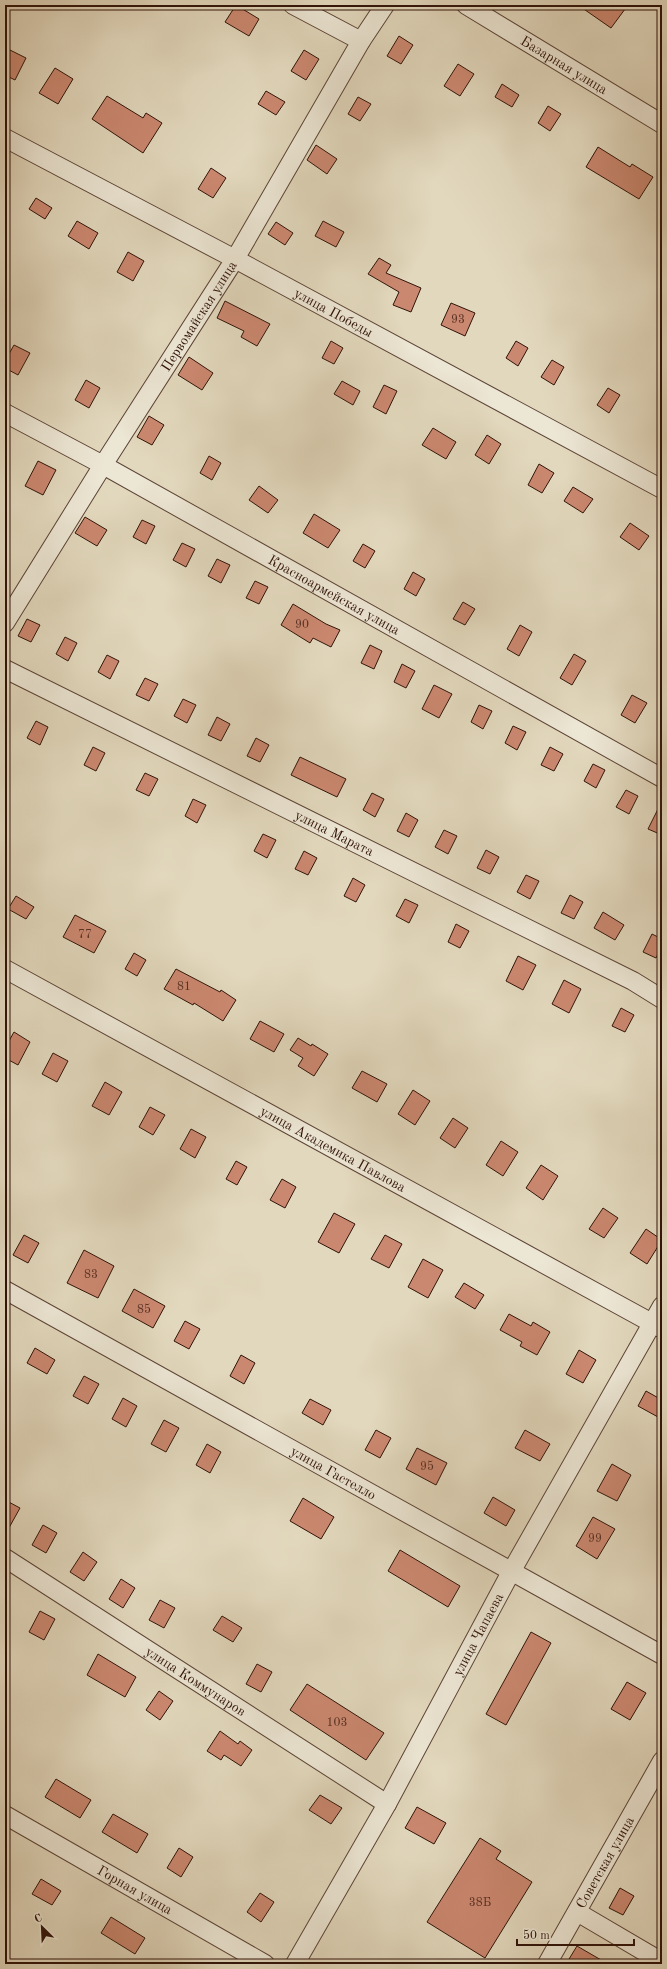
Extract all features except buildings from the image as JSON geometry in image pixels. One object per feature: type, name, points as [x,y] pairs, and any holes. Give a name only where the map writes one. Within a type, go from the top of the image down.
[{"type":"street","points":[[293,5],[361,41]]},
{"type":"street","name":"Первомайская улица","points":[[5,623],[103,465],[236,259],[361,41],[384,5]]},
{"type":"street","name":"Базарная улица","points":[[466,5],[662,124]]},
{"type":"street","name":"улица Победы","points":[[5,138],[236,259],[662,490]]},
{"type":"street","name":"Красноармейская улица","points":[[5,413],[103,465],[662,778]]},
{"type":"street","name":"улица Марата","points":[[5,669],[626,977],[662,999]]},
{"type":"street","name":"улица Академика Павлова","points":[[5,969],[657,1326]]},
{"type":"street","name":"улица Гастелло","points":[[5,1290],[662,1656]]},
{"type":"street","name":"улица Чапаева","points":[[295,1964],[387,1804],[511,1572],[657,1326],[662,1306]]},
{"type":"street","name":"улица Коммунаров","points":[[5,1558],[387,1804]]},
{"type":"street","name":"Советская улица","points":[[547,1964],[662,1761]]},
{"type":"street","name":"Горная улица","points":[[5,1815],[265,1964]]},
{"type":"street","points":[[577,1912],[662,1962]]}]
